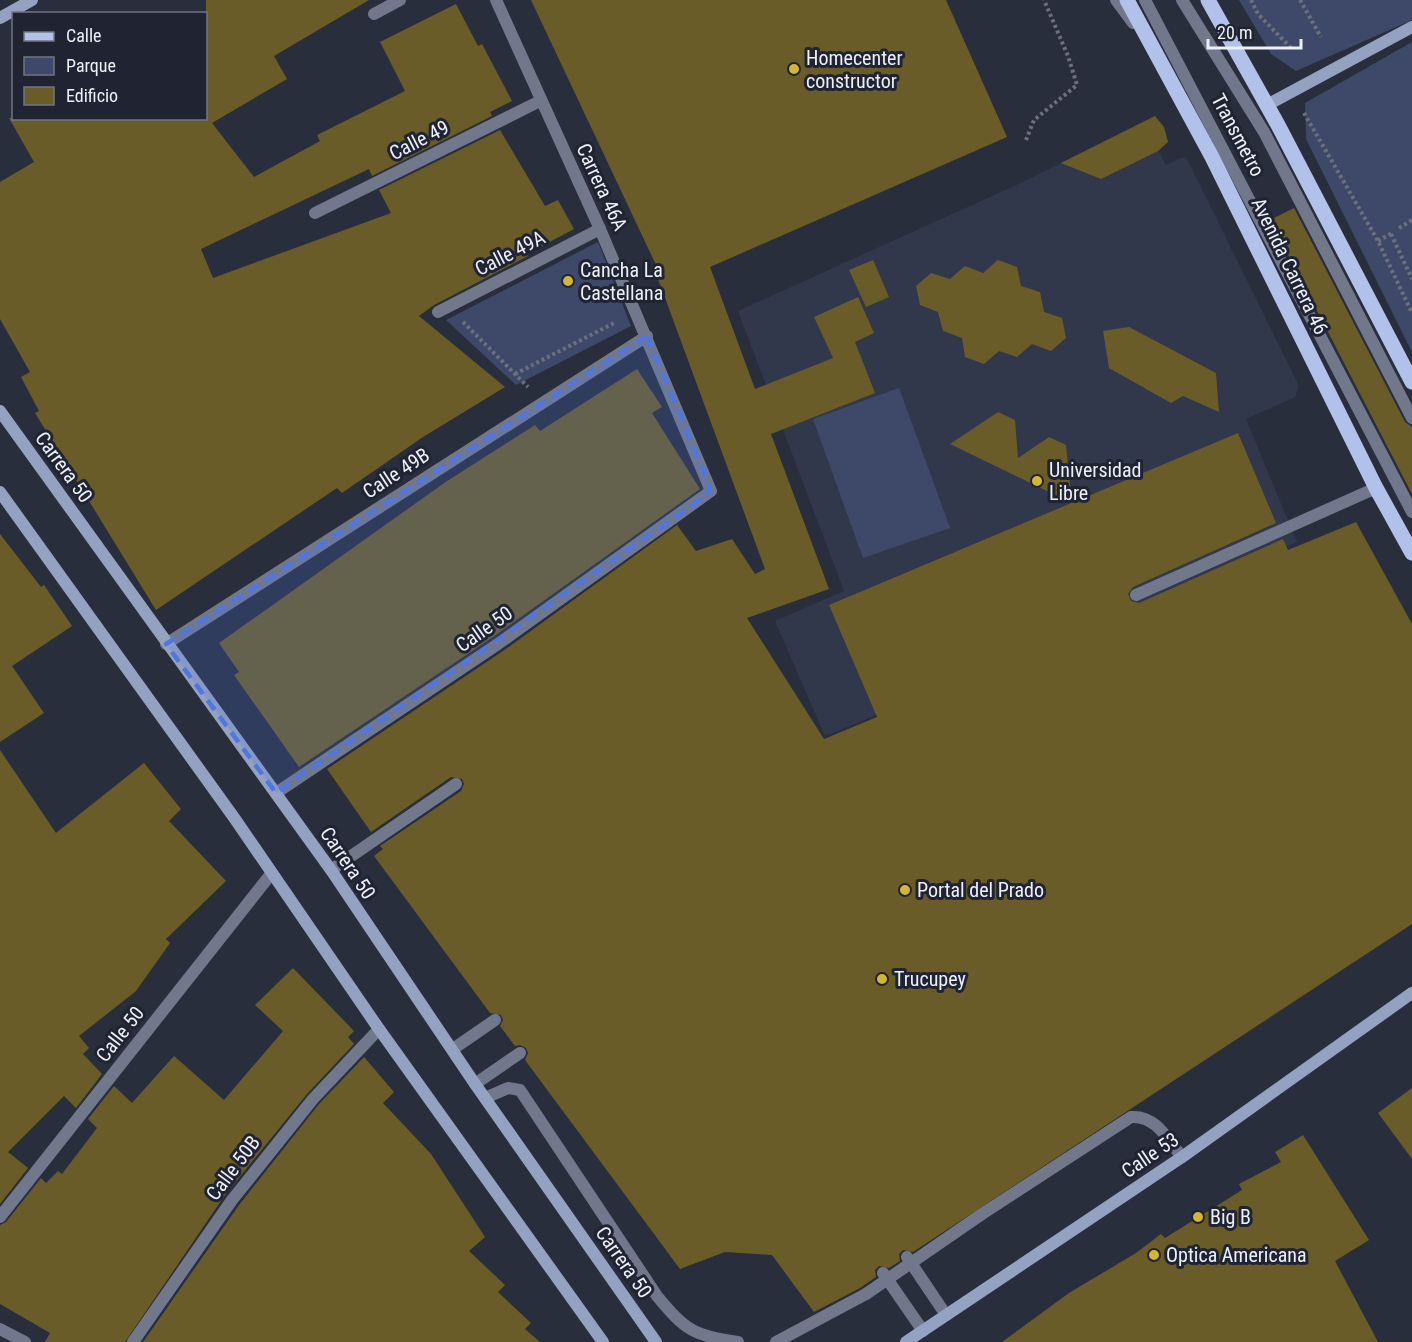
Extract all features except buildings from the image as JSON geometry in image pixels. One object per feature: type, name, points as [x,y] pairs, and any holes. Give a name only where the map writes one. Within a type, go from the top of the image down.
[{"type":"main road","name":"Avenida Carrera 46","points":[[1127,0],[1147,41],[1212,157],[1376,488],[1412,553]]},
{"type":"main road","points":[[1208,0],[1267,105],[1412,382]]},
{"type":"street","points":[[0,18],[32,0]]},
{"type":"street","points":[[374,14],[400,0]]},
{"type":"street","name":"Carrera 46A","points":[[496,0],[647,336],[711,491]]},
{"type":"street","points":[[1116,0],[1147,41]]},
{"type":"street","name":"Transmetro","points":[[1145,0],[1412,512]]},
{"type":"street","name":"Transmetro","points":[[1182,0],[1264,132],[1412,418]]},
{"type":"street","points":[[1267,105],[1412,27]]},
{"type":"street","name":"Calle 49","points":[[315,213],[540,101]]},
{"type":"street","name":"Calle 49A","points":[[443,310],[600,229]]},
{"type":"street","name":"Calle 49B","points":[[166,644],[647,336]]},
{"type":"street","name":"Carrera 50","points":[[0,411],[331,870],[475,1084],[656,1342]]},
{"type":"street","points":[[1136,595],[1376,488]]},
{"type":"street","name":"Calle 50","points":[[276,793],[498,644],[711,491]]},
{"type":"street","points":[[0,492],[229,811],[378,1029],[603,1342]]},
{"type":"street","points":[[331,870],[456,783]]},
{"type":"street","name":"Calle 50","points":[[0,1217],[271,874]]},
{"type":"street","name":"Calle 53","points":[[906,1342],[1182,1157],[1412,993]]},
{"type":"street","points":[[453,1049],[495,1020]]},
{"type":"street","name":"Calle 50B","points":[[133,1342],[232,1200],[313,1099],[378,1029]]},
{"type":"street","points":[[475,1084],[520,1053]]},
{"type":"street","points":[[485,1098],[508,1088],[520,1090],[657,1296],[681,1324],[702,1337],[738,1342]]},
{"type":"street","points":[[776,1342],[866,1294],[982,1214],[1131,1117],[1141,1116],[1155,1123],[1182,1157]]},
{"type":"street","points":[[907,1257],[946,1315]]},
{"type":"street","points":[[883,1273],[922,1331]]},
{"type":"street","points":[[0,1329],[26,1342]]},
{"type":"path","points":[[1026,140],[1034,120],[1077,85],[1068,56],[1044,0]]},
{"type":"path","points":[[1251,0],[1258,14],[1293,50]]},
{"type":"path","points":[[1300,0],[1320,37]]},
{"type":"path","points":[[1304,113],[1378,241],[1412,313]]},
{"type":"path","points":[[1399,228],[1412,220]]},
{"type":"path","points":[[1378,241],[1392,233],[1412,279]]},
{"type":"path","points":[[443,310],[543,402]]},
{"type":"path","points":[[515,374],[636,311]]},
{"type":"highlighted area","points":[[647,336],[710,486],[708,495],[276,793],[166,644]]},
{"type":"shaded area","name":"Universidad Libre","points":[[1155,116],[1164,127],[1168,142],[1158,151],[1166,165],[1184,157],[1188,161],[1299,386],[1295,397],[1246,419],[1297,542],[825,736],[775,621],[844,591],[738,311],[1025,181]]},
{"type":"green space","points":[[1239,0],[1412,0],[1412,20],[1296,71],[1271,54]]},
{"type":"green space","points":[[1412,42],[1412,352],[1306,139],[1305,103]]},
{"type":"green space","name":"Cancha La Castellana","points":[[598,242],[631,326],[516,385],[446,320]]},
{"type":"green space","points":[[899,388],[950,528],[863,558],[813,419]]},
{"type":"place","name":"Homecenter constructor","points":[[794,69]]},
{"type":"place","name":"Cancha La Castellana","points":[[568,281]]},
{"type":"place","name":"Universidad Libre","points":[[1037,481]]},
{"type":"place","name":"Portal del Prado","points":[[905,890]]},
{"type":"place","name":"Trucupey","points":[[882,979]]},
{"type":"place","name":"Big B","points":[[1198,1217]]},
{"type":"place","name":"Optica Americana","points":[[1154,1255]]}]
